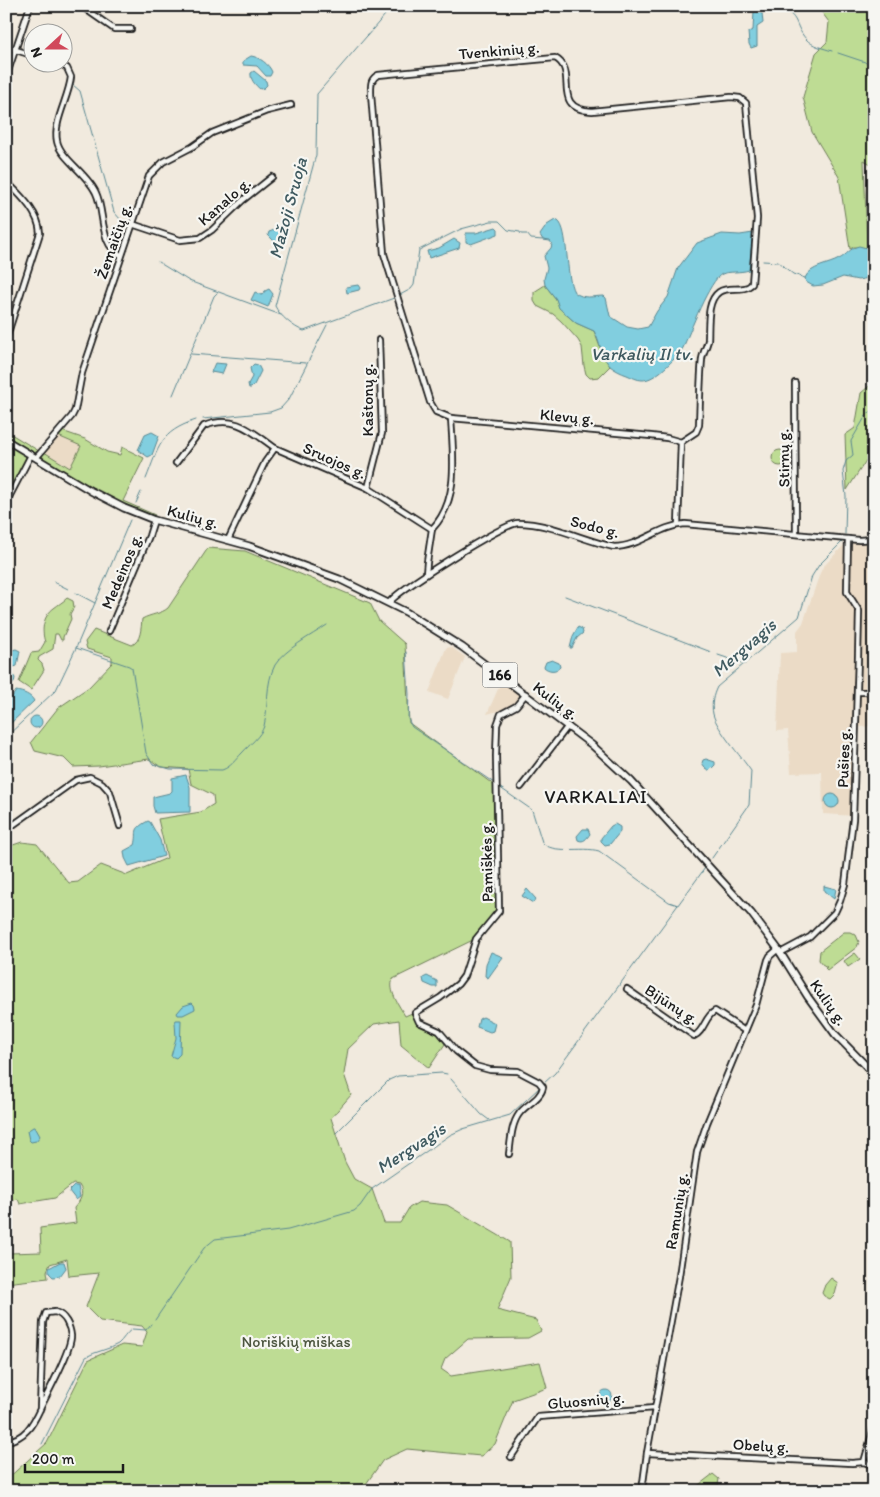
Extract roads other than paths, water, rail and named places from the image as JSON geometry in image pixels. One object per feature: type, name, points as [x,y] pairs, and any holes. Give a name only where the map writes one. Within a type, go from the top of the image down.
[{"type":"main road","name":"Kulių g.","points":[[6,440],[108,501],[154,520],[228,540],[312,568],[389,603],[462,647],[601,752],[644,794],[747,908],[779,951],[808,997],[835,1034],[874,1074]]},
{"type":"street","points":[[6,77],[30,6]]},
{"type":"street","points":[[81,6],[114,29],[131,29]]},
{"type":"street","points":[[6,47],[22,52]]},
{"type":"street","name":"Tvenkinių g.","points":[[451,418],[436,412],[430,402],[384,254],[371,82],[374,77],[389,73],[555,58],[564,67],[568,101],[573,107],[580,110],[592,111],[731,97],[740,98],[746,103],[757,218],[752,284],[744,289],[725,289],[715,297],[710,312],[708,342],[702,358],[699,425],[696,432],[681,442]]},
{"type":"street","points":[[69,72],[71,77],[56,131],[57,142],[60,150],[90,181],[97,193],[108,242],[121,256]]},
{"type":"street","name":"Žemaičių g.","points":[[6,503],[34,457],[72,416],[75,410],[82,373],[149,176],[158,166],[192,147],[212,132],[267,111],[291,105]]},
{"type":"street","name":"Kanalo g.","points":[[132,224],[180,240],[200,238],[212,230],[272,176]]},
{"type":"street","points":[[6,181],[36,216],[40,224],[40,233],[6,339]]},
{"type":"street","name":"Kaštonų g.","points":[[368,488],[382,433],[379,340]]},
{"type":"street","name":"Stirnų g.","points":[[795,383],[796,533]]},
{"type":"street","points":[[426,574],[432,529],[442,518],[453,485],[451,418]]},
{"type":"street","name":"Klevų g.","points":[[451,418],[651,436],[681,442]]},
{"type":"street","name":"Sruojos g.","points":[[176,464],[204,426],[232,421],[275,448],[368,488],[432,529]]},
{"type":"street","points":[[678,525],[681,442]]},
{"type":"street","points":[[228,540],[261,470],[271,451],[275,448]]},
{"type":"street","name":"Medeinos g.","points":[[110,631],[154,520]]},
{"type":"street","name":"Sodo g.","points":[[389,603],[393,597],[426,574],[491,534],[511,524],[521,523],[551,528],[614,547],[623,546],[665,528],[678,525],[724,527],[848,539],[874,538]]},
{"type":"street","name":"Pušies g.","points":[[779,951],[810,937],[835,912],[844,884],[853,819],[858,692],[858,611],[854,601],[847,592],[848,539]]},
{"type":"street","points":[[858,692],[874,692]]},
{"type":"street","name":"Pamiškės g.","points":[[509,1154],[510,1138],[518,1114],[540,1094],[543,1087],[539,1082],[518,1071],[490,1070],[475,1066],[456,1051],[439,1031],[419,1022],[415,1013],[440,998],[458,984],[464,976],[476,939],[499,911],[497,725],[501,714],[516,706],[526,694]]},
{"type":"street","points":[[521,787],[568,726]]},
{"type":"street","points":[[6,830],[76,780],[90,777],[102,783],[110,792],[120,826]]},
{"type":"street","name":"Ramunių g.","points":[[640,1491],[643,1483],[679,1276],[700,1140],[762,988],[768,960],[770,956],[779,951]]},
{"type":"street","name":"Bijūnų g.","points":[[627,989],[694,1036],[698,1034],[708,1017],[715,1011],[745,1032]]},
{"type":"street","points":[[6,1441],[19,1437],[31,1426],[40,1409],[70,1342],[68,1325],[64,1318],[55,1312],[46,1313],[43,1322],[40,1409]]},
{"type":"street","name":"Gluosnių g.","points":[[511,1457],[538,1416],[655,1408]]},
{"type":"street","points":[[864,1462],[874,1427]]},
{"type":"street","name":"Obelų g.","points":[[647,1452],[852,1463],[864,1462],[874,1466]]},
{"type":"water","points":[[755,11],[762,13],[763,23],[757,27],[757,46],[751,48],[748,32],[753,30]]},
{"type":"water","points":[[251,56],[263,61],[271,69],[270,76],[266,76],[257,66],[243,65],[243,61]]},
{"type":"water","points":[[254,71],[266,81],[267,85],[264,88],[260,89],[253,82],[251,73]]},
{"type":"water","name":"Varkalių II tv.","points":[[555,220],[558,221],[564,233],[569,275],[574,292],[585,297],[604,296],[610,316],[627,327],[638,329],[648,327],[668,297],[678,268],[697,243],[722,234],[740,235],[753,233],[749,270],[725,273],[717,278],[706,296],[680,352],[653,377],[638,380],[610,366],[594,331],[576,323],[559,308],[556,299],[545,285],[544,279],[547,268],[544,256],[552,244],[550,241],[543,240],[540,235],[547,225]]},
{"type":"water","points":[[496,227],[498,234],[471,244],[466,242],[466,233],[476,233]]},
{"type":"water","points":[[277,229],[285,239],[282,245],[278,245],[268,235],[269,232]]},
{"type":"water","points":[[454,239],[460,243],[459,248],[429,258],[427,251],[439,248]]},
{"type":"water","points":[[859,246],[874,250],[874,277],[858,280],[843,277],[823,285],[813,286],[806,282],[805,278],[811,271],[839,259],[853,248]]},
{"type":"water","points":[[358,285],[359,290],[347,293],[346,287]]},
{"type":"water","points":[[269,289],[273,294],[268,307],[251,300],[255,292],[262,295]]},
{"type":"water","points":[[215,363],[226,364],[222,374],[211,372]]},
{"type":"water","points":[[254,364],[258,365],[261,371],[254,385],[249,388],[248,384],[252,377],[250,368]]},
{"type":"water","points":[[152,432],[159,436],[152,455],[148,457],[138,450],[145,435]]},
{"type":"water","points":[[578,627],[582,629],[583,633],[577,638],[572,648],[570,648],[573,636]]},
{"type":"water","points":[[6,649],[20,651],[17,666],[14,667],[6,662]]},
{"type":"water","points":[[552,660],[559,663],[560,667],[558,669],[552,670],[544,667],[546,662]]},
{"type":"water","points":[[7,671],[11,672],[15,678],[14,683],[7,686]]},
{"type":"water","points":[[16,691],[26,694],[34,701],[9,725],[6,724],[6,702],[10,700]]},
{"type":"water","points":[[34,716],[38,716],[42,722],[38,728],[34,728],[30,724],[30,720]]},
{"type":"water","points":[[706,759],[715,762],[715,765],[710,770],[707,770],[702,763]]},
{"type":"water","points":[[186,775],[190,787],[190,812],[155,813],[153,797],[170,793],[172,791],[172,778]]},
{"type":"water","points":[[832,794],[837,796],[839,801],[837,806],[832,808],[827,806],[825,801],[827,796]]},
{"type":"water","points":[[148,821],[160,840],[164,856],[129,866],[124,851],[135,845],[137,829]]},
{"type":"water","points":[[615,824],[620,827],[620,832],[610,844],[605,845],[601,838]]},
{"type":"water","points":[[583,829],[588,829],[590,834],[585,840],[580,841],[577,836]]},
{"type":"water","points":[[824,886],[836,889],[834,899],[824,891]]},
{"type":"water","points":[[527,889],[536,899],[533,903],[522,896]]},
{"type":"water","points":[[491,952],[503,957],[488,978],[485,976],[486,964]]},
{"type":"water","points":[[427,976],[437,981],[437,987],[424,983],[423,978]]},
{"type":"water","points":[[192,1003],[195,1009],[183,1015],[178,1015],[177,1013],[183,1006]]},
{"type":"water","points":[[483,1017],[495,1023],[493,1031],[490,1032],[477,1027],[479,1019]]},
{"type":"water","points":[[176,1020],[181,1020],[180,1054],[176,1058],[171,1056],[176,1038]]},
{"type":"water","points":[[35,1127],[40,1136],[36,1141],[31,1142],[27,1131]]},
{"type":"water","points":[[74,1186],[78,1186],[80,1197],[76,1200],[69,1191]]},
{"type":"water","points":[[64,1262],[66,1268],[60,1276],[53,1277],[49,1273],[49,1268]]},
{"type":"water","points":[[606,1390],[612,1396],[606,1402],[600,1396]]},
{"type":"waterway","name":"Mažoji Sruoja","points":[[386,6],[385,15],[317,94],[316,155],[275,306],[287,321],[304,331],[394,298]]},
{"type":"waterway","points":[[778,6],[794,17],[802,34],[808,41],[832,51]]},
{"type":"waterway","points":[[838,53],[865,62],[874,71]]},
{"type":"waterway","points":[[71,72],[73,85],[80,91],[114,212],[127,227]]},
{"type":"waterway","name":"Mažoji Sruoja","points":[[400,295],[411,289],[414,285],[419,250],[461,229],[491,221],[499,221],[508,230],[527,234],[531,239],[543,240]]},
{"type":"waterway","name":"Mažoji Sruoja","points":[[763,261],[778,262],[793,274],[805,278]]},
{"type":"waterway","points":[[158,262],[189,281],[281,315]]},
{"type":"waterway","points":[[173,395],[214,296],[217,293]]},
{"type":"waterway","points":[[203,419],[270,412],[281,408],[289,399],[327,325]]},
{"type":"waterway","points":[[191,354],[306,363]]},
{"type":"waterway","name":"Mergvagis","points":[[845,534],[846,496],[843,471],[846,461],[853,455],[851,441],[867,414],[874,410]]},
{"type":"waterway","points":[[146,479],[158,449],[167,436],[174,430],[196,420]]},
{"type":"waterway","points":[[136,503],[141,492]]},
{"type":"waterway","points":[[6,737],[56,690],[76,648],[130,520]]},
{"type":"waterway","name":"Mergvagis","points":[[712,858],[749,805],[751,771],[715,720],[712,707],[717,687],[799,617],[812,576],[819,565],[842,542]]},
{"type":"waterway","points":[[54,582],[68,589]]},
{"type":"waterway","points":[[76,593],[95,603]]},
{"type":"waterway","points":[[565,596],[711,652]]},
{"type":"waterway","points":[[76,648],[132,668],[146,753],[153,764],[170,769],[222,770],[233,763],[258,737],[262,730],[268,687],[272,672],[279,659],[327,625]]},
{"type":"waterway","points":[[406,652],[409,694],[408,719],[412,727],[494,783]]},
{"type":"waterway","points":[[718,655],[745,664]]},
{"type":"waterway","points":[[499,787],[532,810],[542,842],[547,846],[560,849],[599,851],[669,902],[678,905]]},
{"type":"waterway","name":"Mergvagis","points":[[543,1084],[555,1073],[705,868]]},
{"type":"waterway","points":[[336,1133],[389,1080],[398,1076],[447,1074]]},
{"type":"waterway","points":[[451,1079],[481,1114],[489,1120]]},
{"type":"waterway","name":"Mergvagis","points":[[155,1320],[204,1248],[215,1239],[288,1230],[354,1211],[372,1189],[450,1135],[463,1129],[510,1115],[540,1087]]},
{"type":"waterway","name":"Mergvagis","points":[[42,1444],[86,1357],[118,1344],[132,1329],[146,1330],[151,1324]]},
{"type":"district","name":"VARKALIAI","points":[[596,796]]},
{"type":"park label","name":"Noriškių miškas","points":[[296,1341]]}]
